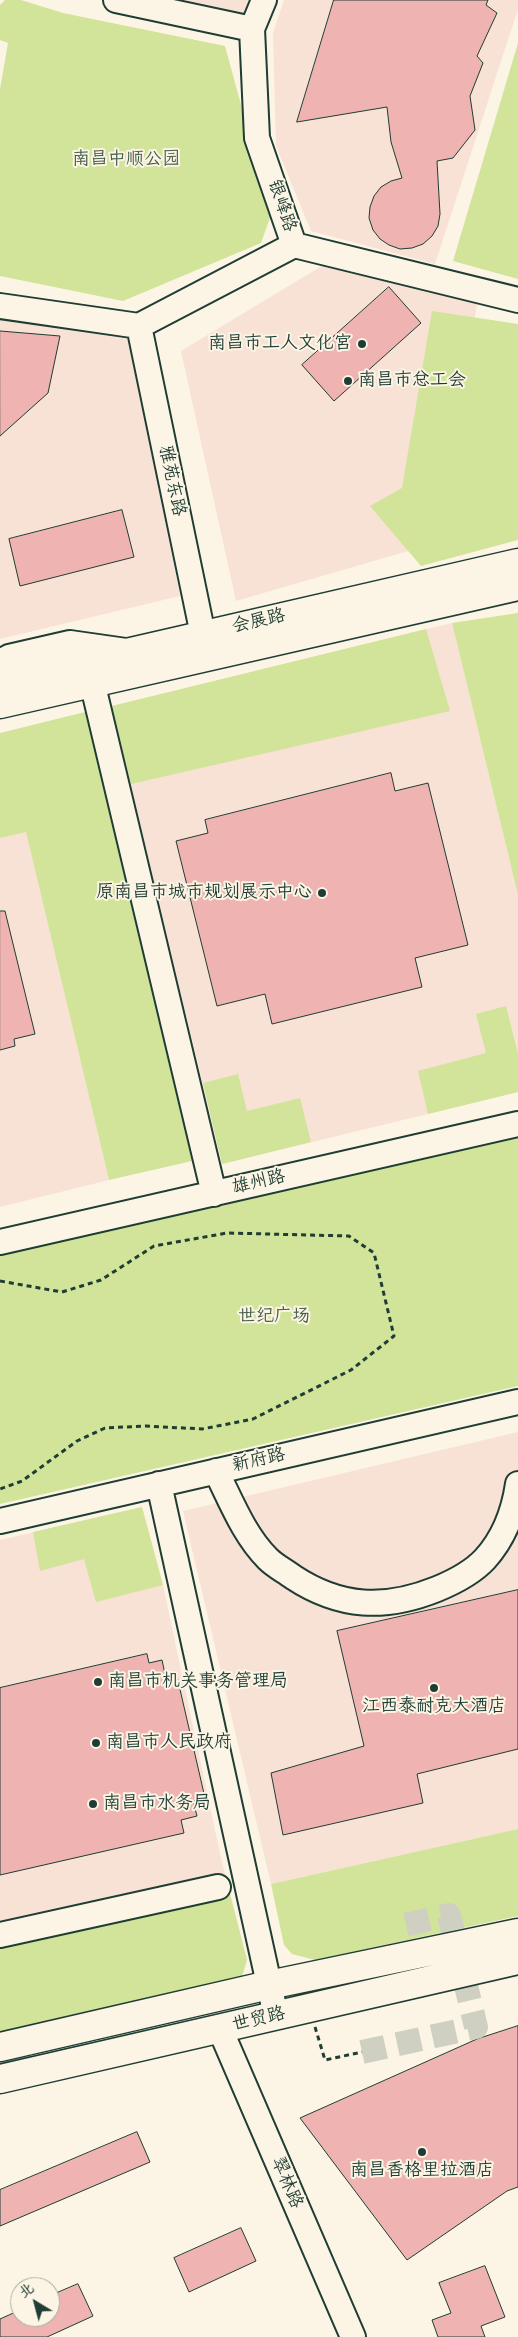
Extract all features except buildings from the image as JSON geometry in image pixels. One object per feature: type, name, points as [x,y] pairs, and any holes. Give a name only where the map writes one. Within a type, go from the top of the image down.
[{"type":"main road","name":"会展路","points":[[0,704],[90,672],[130,652],[518,563]]},
{"type":"main road","name":"会展路","points":[[0,682],[90,672],[518,586]]},
{"type":"main road","name":"世贸路","points":[[0,2047],[270,1985],[518,1933]]},
{"type":"main road","name":"世贸路","points":[[0,2079],[518,1960]]},
{"type":"street","points":[[116,0],[252,28]]},
{"type":"street","name":"银峰路","points":[[264,0],[252,28],[257,138],[294,245],[518,300]]},
{"type":"street","points":[[0,306],[139,326],[294,245]]},
{"type":"street","name":"雅苑东路","points":[[139,326],[202,635]]},
{"type":"street","points":[[0,662],[9,657],[70,643],[130,652]]},
{"type":"street","points":[[90,672],[214,1194]]},
{"type":"street","name":"雄州路","points":[[0,1242],[518,1124]]},
{"type":"street","points":[[518,1402],[518,1407]]},
{"type":"street","name":"新府路","points":[[0,1521],[518,1402]]},
{"type":"street","points":[[216,1471],[250,1536],[269,1560],[318,1592],[365,1604],[393,1602],[419,1596],[455,1582],[485,1560],[504,1532],[516,1497],[518,1484]]},
{"type":"street","points":[[159,1484],[276,2016]]},
{"type":"street","points":[[0,1934],[218,1887]]},
{"type":"street","name":"翠林路","points":[[220,2029],[353,2337]]},
{"type":"path","points":[[0,1281],[62,1292],[102,1280],[154,1246],[227,1233],[349,1236],[374,1253],[394,1336],[351,1370],[253,1419],[202,1429],[146,1426],[105,1428],[77,1441],[22,1481],[0,1489]]},
{"type":"path","points":[[313,2021],[325,2060],[362,2052]]},
{"type":"shaded area","points":[[172,0],[249,0],[242,16]]},
{"type":"shaded area","points":[[284,0],[518,0],[518,9],[435,264],[311,231],[276,146],[273,33]]},
{"type":"shaded area","points":[[325,264],[477,304],[439,542],[236,601],[181,351]]},
{"type":"shaded area","points":[[0,320],[129,339],[180,596],[0,639]]},
{"type":"shaded area","points":[[452,623],[518,895],[518,1092],[222,1164],[112,706]]},
{"type":"shaded area","points":[[26,831],[109,1180],[0,1207],[0,838]]},
{"type":"shaded area","points":[[518,1432],[518,1829],[271,1884],[183,1511]]},
{"type":"shaded area","points":[[142,1507],[163,1585],[220,1854],[247,1960],[0,2040],[0,1540]]},
{"type":"green space","name":"南昌中顺公园","points":[[5,0],[21,0],[63,13],[225,46],[271,215],[261,243],[123,301],[0,276],[0,89],[8,43],[0,40],[0,5]]},
{"type":"green space","points":[[518,43],[518,279],[453,261]]},
{"type":"green space","points":[[432,311],[518,324],[518,540],[421,566],[370,506],[402,488]]},
{"type":"green space","points":[[518,613],[518,895],[452,623]]},
{"type":"green space","points":[[426,629],[450,711],[131,784],[112,706]]},
{"type":"green space","points":[[85,712],[192,1161],[109,1180],[26,832],[0,838],[0,733]]},
{"type":"green space","points":[[506,1006],[518,1054],[518,1092],[428,1114],[418,1071],[486,1053],[476,1014]]},
{"type":"green space","points":[[238,1074],[247,1111],[300,1098],[311,1142],[222,1164],[203,1083]]},
{"type":"green space","name":"世纪广场","points":[[518,1136],[518,1386],[0,1504],[0,1255]]},
{"type":"green space","points":[[142,1507],[163,1585],[96,1602],[84,1559],[40,1571],[33,1532]]},
{"type":"green space","points":[[518,1829],[518,1916],[315,1960],[292,1954],[284,1945],[271,1884]]},
{"type":"green space","points":[[230,1894],[247,1960],[242,1977],[0,2040],[0,1942]]},
{"type":"tunnel","points":[[362,2052],[476,2027],[449,1915],[400,1926]]},
{"type":"place","name":"南昌市工人文化宫","points":[[362,344]]},
{"type":"place","name":"南昌市总工会","points":[[348,381]]},
{"type":"place","name":"原南昌市城市规划展示中心","points":[[322,893]]},
{"type":"place","name":"南昌市机关事务管理局","points":[[98,1682]]},
{"type":"place","name":"江西泰耐克大酒店","points":[[434,1688]]},
{"type":"place","name":"南昌市人民政府","points":[[96,1743]]},
{"type":"place","name":"南昌市水务局","points":[[93,1804]]},
{"type":"place","name":"南昌香格里拉酒店","points":[[422,2152]]}]
